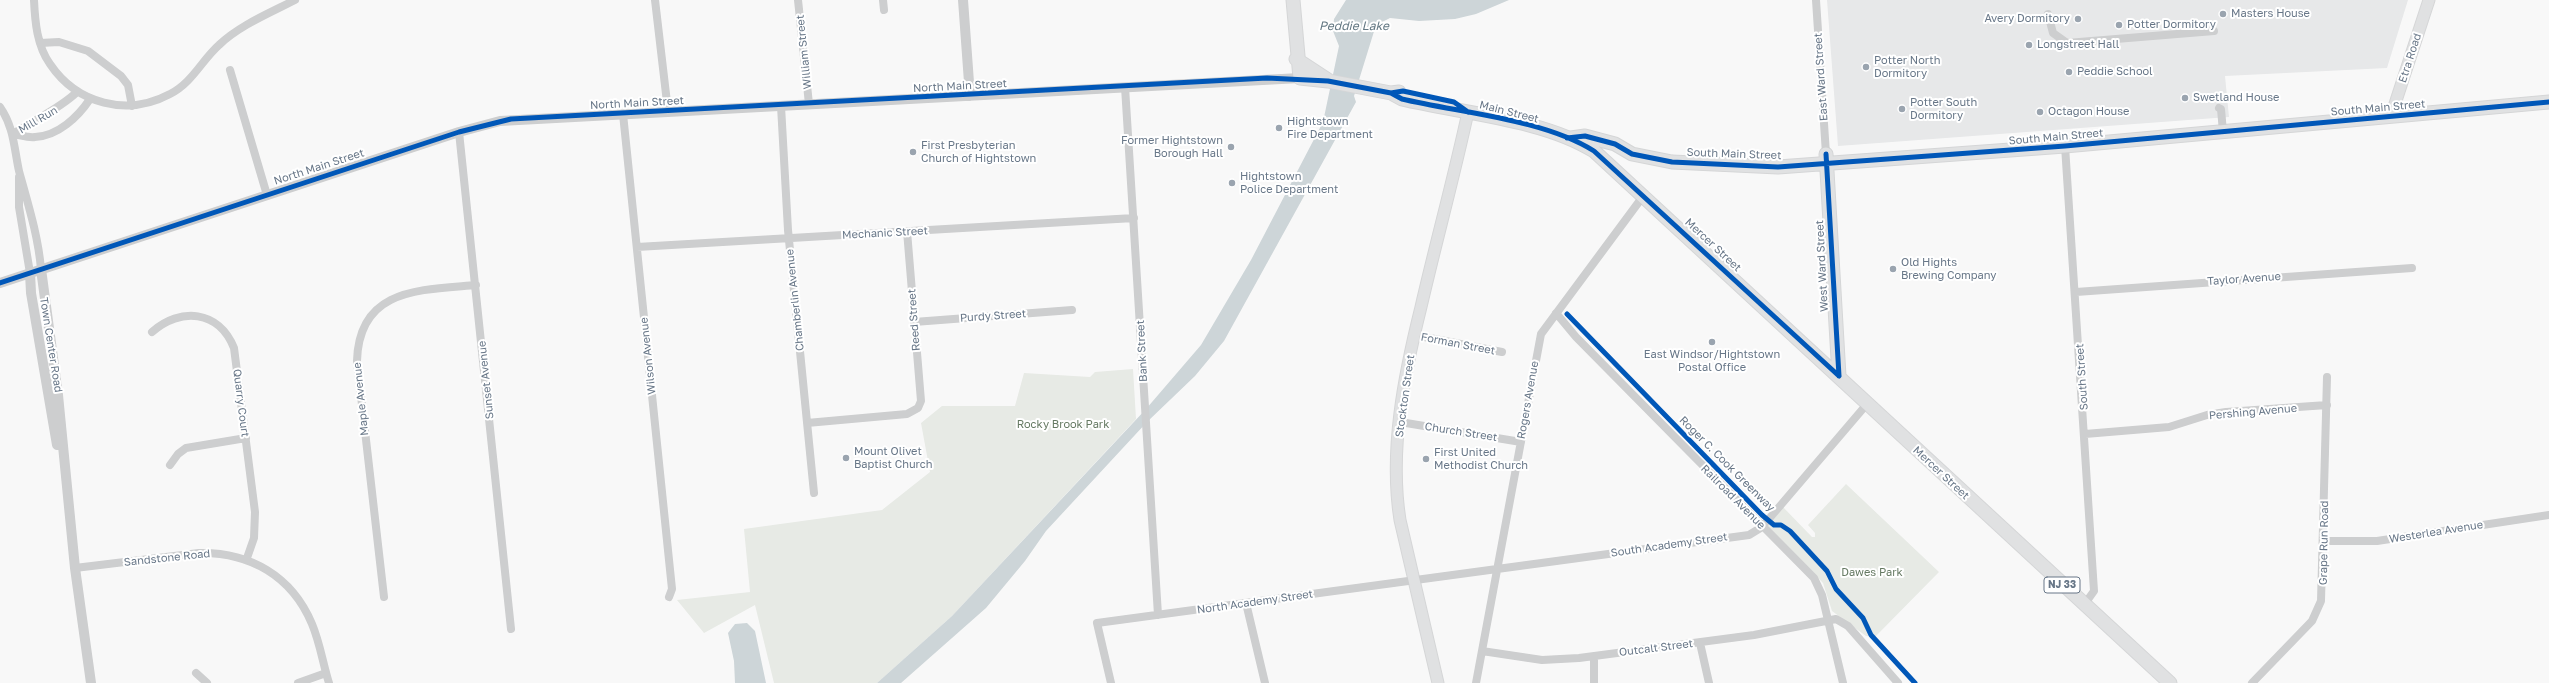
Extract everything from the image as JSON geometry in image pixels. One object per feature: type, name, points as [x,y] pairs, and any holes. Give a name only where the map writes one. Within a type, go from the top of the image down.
[{"type":"main road","points":[[1293,0],[1296,59],[1300,78]]},
{"type":"main road","name":"Etra Road","points":[[2391,116],[2429,0]]},
{"type":"main road","points":[[1296,59],[1328,81]]},
{"type":"main road","name":"Main Street","points":[[1300,78],[1328,81],[1391,93],[1402,99],[1468,112],[1567,138]]},
{"type":"main road","name":"South Main Street","points":[[1567,138],[1586,136],[1615,144],[1637,155],[1694,164],[1778,167],[1826,159],[2065,146],[2549,102]]},
{"type":"main road","name":"Stockton Street","points":[[1438,683],[1413,580],[1397,499],[1400,422],[1414,335],[1468,112]]},
{"type":"main road","name":"Mercer Street","points":[[1567,138],[1594,151],[1644,195],[1839,376],[1867,404],[2170,683]]},
{"type":"main road","name":"West Ward Street","points":[[1826,159],[1839,376]]},
{"type":"street","points":[[34,0],[36,27],[40,43],[49,64],[77,92],[90,100],[111,105],[132,106],[154,101],[171,94],[183,86],[211,53],[232,34],[295,0]]},
{"type":"street","points":[[655,0],[668,111]]},
{"type":"street","name":"William Street","points":[[798,0],[809,104]]},
{"type":"street","points":[[883,0],[884,10]]},
{"type":"street","points":[[962,0],[970,96]]},
{"type":"street","name":"East Ward Street","points":[[1816,0],[1826,159]]},
{"type":"street","points":[[2048,14],[2053,34],[2067,43],[2214,31]]},
{"type":"street","points":[[40,43],[59,42],[88,51],[124,80],[129,90],[132,106]]},
{"type":"street","points":[[230,70],[267,195]]},
{"type":"street","name":"North Main Street","points":[[0,282],[459,132],[511,119],[1300,78]]},
{"type":"street","name":"Bank Street","points":[[1124,87],[1134,218],[1158,615]]},
{"type":"street","name":"Mill Run","points":[[13,134],[36,118],[53,112],[77,92]]},
{"type":"street","name":"Mill Run","points":[[13,134],[35,137],[52,132],[76,117],[90,100]]},
{"type":"street","name":"Chamberlin Avenue","points":[[781,106],[789,238],[814,493]]},
{"type":"street","name":"Town Center Road","points":[[0,107],[9,119],[20,171],[30,205],[58,395],[70,522],[91,683]]},
{"type":"street","name":"Wilson Avenue","points":[[623,114],[672,589],[669,597]]},
{"type":"street","name":"Sunset Avenue","points":[[459,132],[511,629]]},
{"type":"street","name":"South Street","points":[[2065,146],[2076,292],[2094,591],[2084,605]]},
{"type":"street","name":"Town Center Road","points":[[20,171],[19,207],[30,273],[31,293],[70,522]]},
{"type":"street","name":"Rogers Avenue","points":[[1476,683],[1541,334],[1644,195]]},
{"type":"street","name":"Mechanic Street","points":[[637,247],[1134,218]]},
{"type":"street","name":"Reed Street","points":[[807,423],[907,414],[918,408],[921,401],[907,231]]},
{"type":"street","name":"Taylor Avenue","points":[[2076,292],[2412,268]]},
{"type":"street","name":"Maple Avenue","points":[[384,597],[356,361],[360,337],[368,320],[380,307],[402,294],[476,285]]},
{"type":"street","name":"Purdy Street","points":[[914,322],[1072,310]]},
{"type":"street","name":"Railroad Avenue","points":[[1556,313],[1572,333],[1814,578],[1819,586],[1843,683]]},
{"type":"street","name":"Quarry Court","points":[[152,332],[165,320],[192,316],[209,319],[224,330],[234,348],[256,525],[247,558]]},
{"type":"street","name":"Forman Street","points":[[1414,335],[1502,352]]},
{"type":"street","name":"Grape Run Road","points":[[2252,683],[2312,621],[2318,611],[2323,590],[2327,377]]},
{"type":"street","name":"South Academy Street","points":[[1413,580],[1749,535],[1762,527],[1867,404]]},
{"type":"street","name":"Pershing Avenue","points":[[2085,434],[2169,427],[2207,415],[2226,412],[2327,405]]},
{"type":"street","name":"Church Street","points":[[1400,422],[1521,442]]},
{"type":"street","points":[[170,465],[186,448],[246,438]]},
{"type":"street","name":"Westerlea Avenue","points":[[2323,541],[2377,541],[2549,516]]},
{"type":"street","name":"Sandstone Road","points":[[76,568],[199,553],[221,553],[247,558],[271,572],[297,597],[312,624],[329,683]]},
{"type":"street","name":"North Academy Street","points":[[1111,683],[1097,623],[1413,580]]},
{"type":"street","points":[[1246,603],[1265,683]]},
{"type":"street","points":[[1828,620],[1836,619],[1848,626],[1898,683]]},
{"type":"street","name":"Outcalt Street","points":[[1482,651],[1542,660],[1594,656],[1754,635],[1828,620]]},
{"type":"street","points":[[1700,643],[1709,683]]},
{"type":"street","points":[[1594,656],[1594,683]]},
{"type":"street","points":[[196,673],[207,683]]},
{"type":"street","points":[[298,683],[326,673]]},
{"type":"shaded area","name":"Peddie School","points":[[1827,0],[2408,0],[2387,68],[2225,76],[2229,117],[1838,146]]},
{"type":"green space","name":"Rocky Brook Park","points":[[1133,369],[1136,419],[952,616],[877,683],[774,683],[755,605],[704,633],[677,600],[750,592],[744,529],[882,510],[930,472],[921,423],[942,406],[1015,406],[1024,373],[1090,377],[1095,372]]},
{"type":"green space","name":"Dawes Park","points":[[1846,484],[1939,572],[1875,637],[1866,636],[1832,611],[1823,583],[1768,526],[1783,507],[1812,537],[1815,537],[1815,533],[1808,525]]},
{"type":"water","name":"Peddie Lake","points":[[1346,0],[1509,0],[1476,14],[1455,19],[1419,21],[1390,18],[1376,25],[1354,96],[1356,102],[1224,341],[1195,376],[1147,422],[1046,531],[1025,561],[986,608],[901,683],[877,683],[952,616],[1146,409],[1201,345],[1251,260],[1323,122],[1339,46],[1333,31],[1334,19]]},
{"type":"water","points":[[747,623],[755,631],[766,683],[735,683],[734,661],[728,633],[735,624]]},
{"type":"cycle path","points":[[0,283],[459,132],[511,119],[1267,78],[1328,81],[1391,93],[1403,91],[1454,102],[1468,112]]},
{"type":"cycle path","points":[[1391,93],[1402,99],[1501,118],[1551,131],[1574,140],[1594,151],[1839,376]]},
{"type":"cycle path","points":[[1567,138],[1585,136],[1615,144],[1632,154],[1672,162],[1778,167],[2065,146],[2549,102]]},
{"type":"cycle path","points":[[1826,154],[1839,376]]},
{"type":"cycle path","name":"Roger C. Cook Greenway","points":[[1567,314],[1762,515],[1774,525],[1781,525],[1790,531],[1827,571],[1836,589],[1863,618],[1871,635],[1915,683]]},
{"type":"place","name":"Masters House","points":[[2223,14]]},
{"type":"place","name":"Avery Dormitory","points":[[2078,19]]},
{"type":"place","name":"Potter Dormitory","points":[[2119,25]]},
{"type":"place","name":"Longstreet Hall","points":[[2029,45]]},
{"type":"place","name":"Potter North Dormitory","points":[[1866,67]]},
{"type":"place","name":"Peddie School","points":[[2069,72]]},
{"type":"place","name":"Swetland House","points":[[2185,98]]},
{"type":"place","name":"Potter South Dormitory","points":[[1902,109]]},
{"type":"place","name":"Octagon House","points":[[2040,112]]},
{"type":"place","name":"Hightstown Fire Department","points":[[1279,128]]},
{"type":"place","name":"Former Hightstown Borough Hall","points":[[1231,147]]},
{"type":"place","name":"First Presbyterian Church of Hightstown","points":[[913,152]]},
{"type":"place","name":"Hightstown Police Department","points":[[1232,183]]},
{"type":"place","name":"Old Hights Brewing Company","points":[[1893,269]]},
{"type":"place","name":"East Windsor/Hightstown Postal Office","points":[[1712,342]]},
{"type":"place","name":"Mount Olivet Baptist Church","points":[[846,458]]},
{"type":"place","name":"First United Methodist Church","points":[[1426,459]]}]
